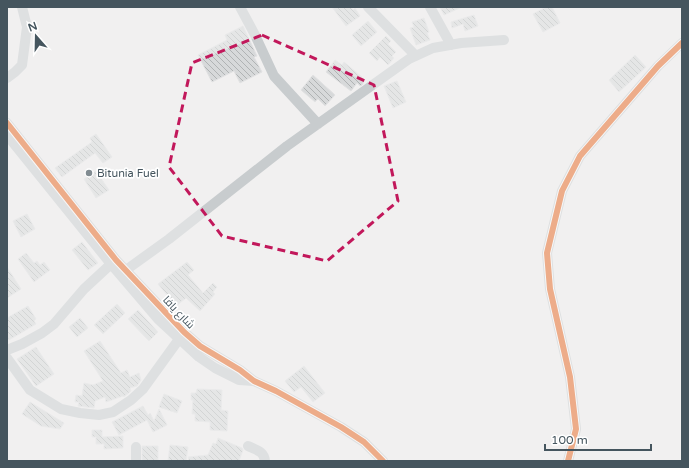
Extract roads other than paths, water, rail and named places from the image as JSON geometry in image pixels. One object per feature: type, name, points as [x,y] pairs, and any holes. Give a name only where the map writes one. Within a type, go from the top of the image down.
[{"type":"street","points":[[7,78],[22,65],[26,27],[22,7]]},
{"type":"street","points":[[240,7],[255,34],[274,76],[318,124]]},
{"type":"street","points":[[368,7],[416,56]]},
{"type":"street","points":[[430,7],[451,45]]},
{"type":"street","points":[[126,270],[287,146],[409,59],[433,48],[504,40]]},
{"type":"street","points":[[568,461],[576,429],[570,377],[550,289],[547,253],[562,191],[580,156],[658,66],[682,43]]},
{"type":"street","name":"شارع يافا","points":[[7,123],[116,260],[181,336],[240,370],[254,381],[288,397],[341,427],[364,442],[383,461]]},
{"type":"street","points":[[7,135],[111,264],[158,319],[181,336],[143,389],[137,395],[113,412],[99,415],[61,410],[30,390],[7,358]]},
{"type":"street","points":[[7,350],[42,333],[54,324],[84,289],[111,264]]},
{"type":"street","points":[[248,446],[262,452],[265,461]]},
{"type":"street","points":[[136,447],[136,461]]},
{"type":"place","name":"Bitunia Fuel","points":[[89,173]]}]
